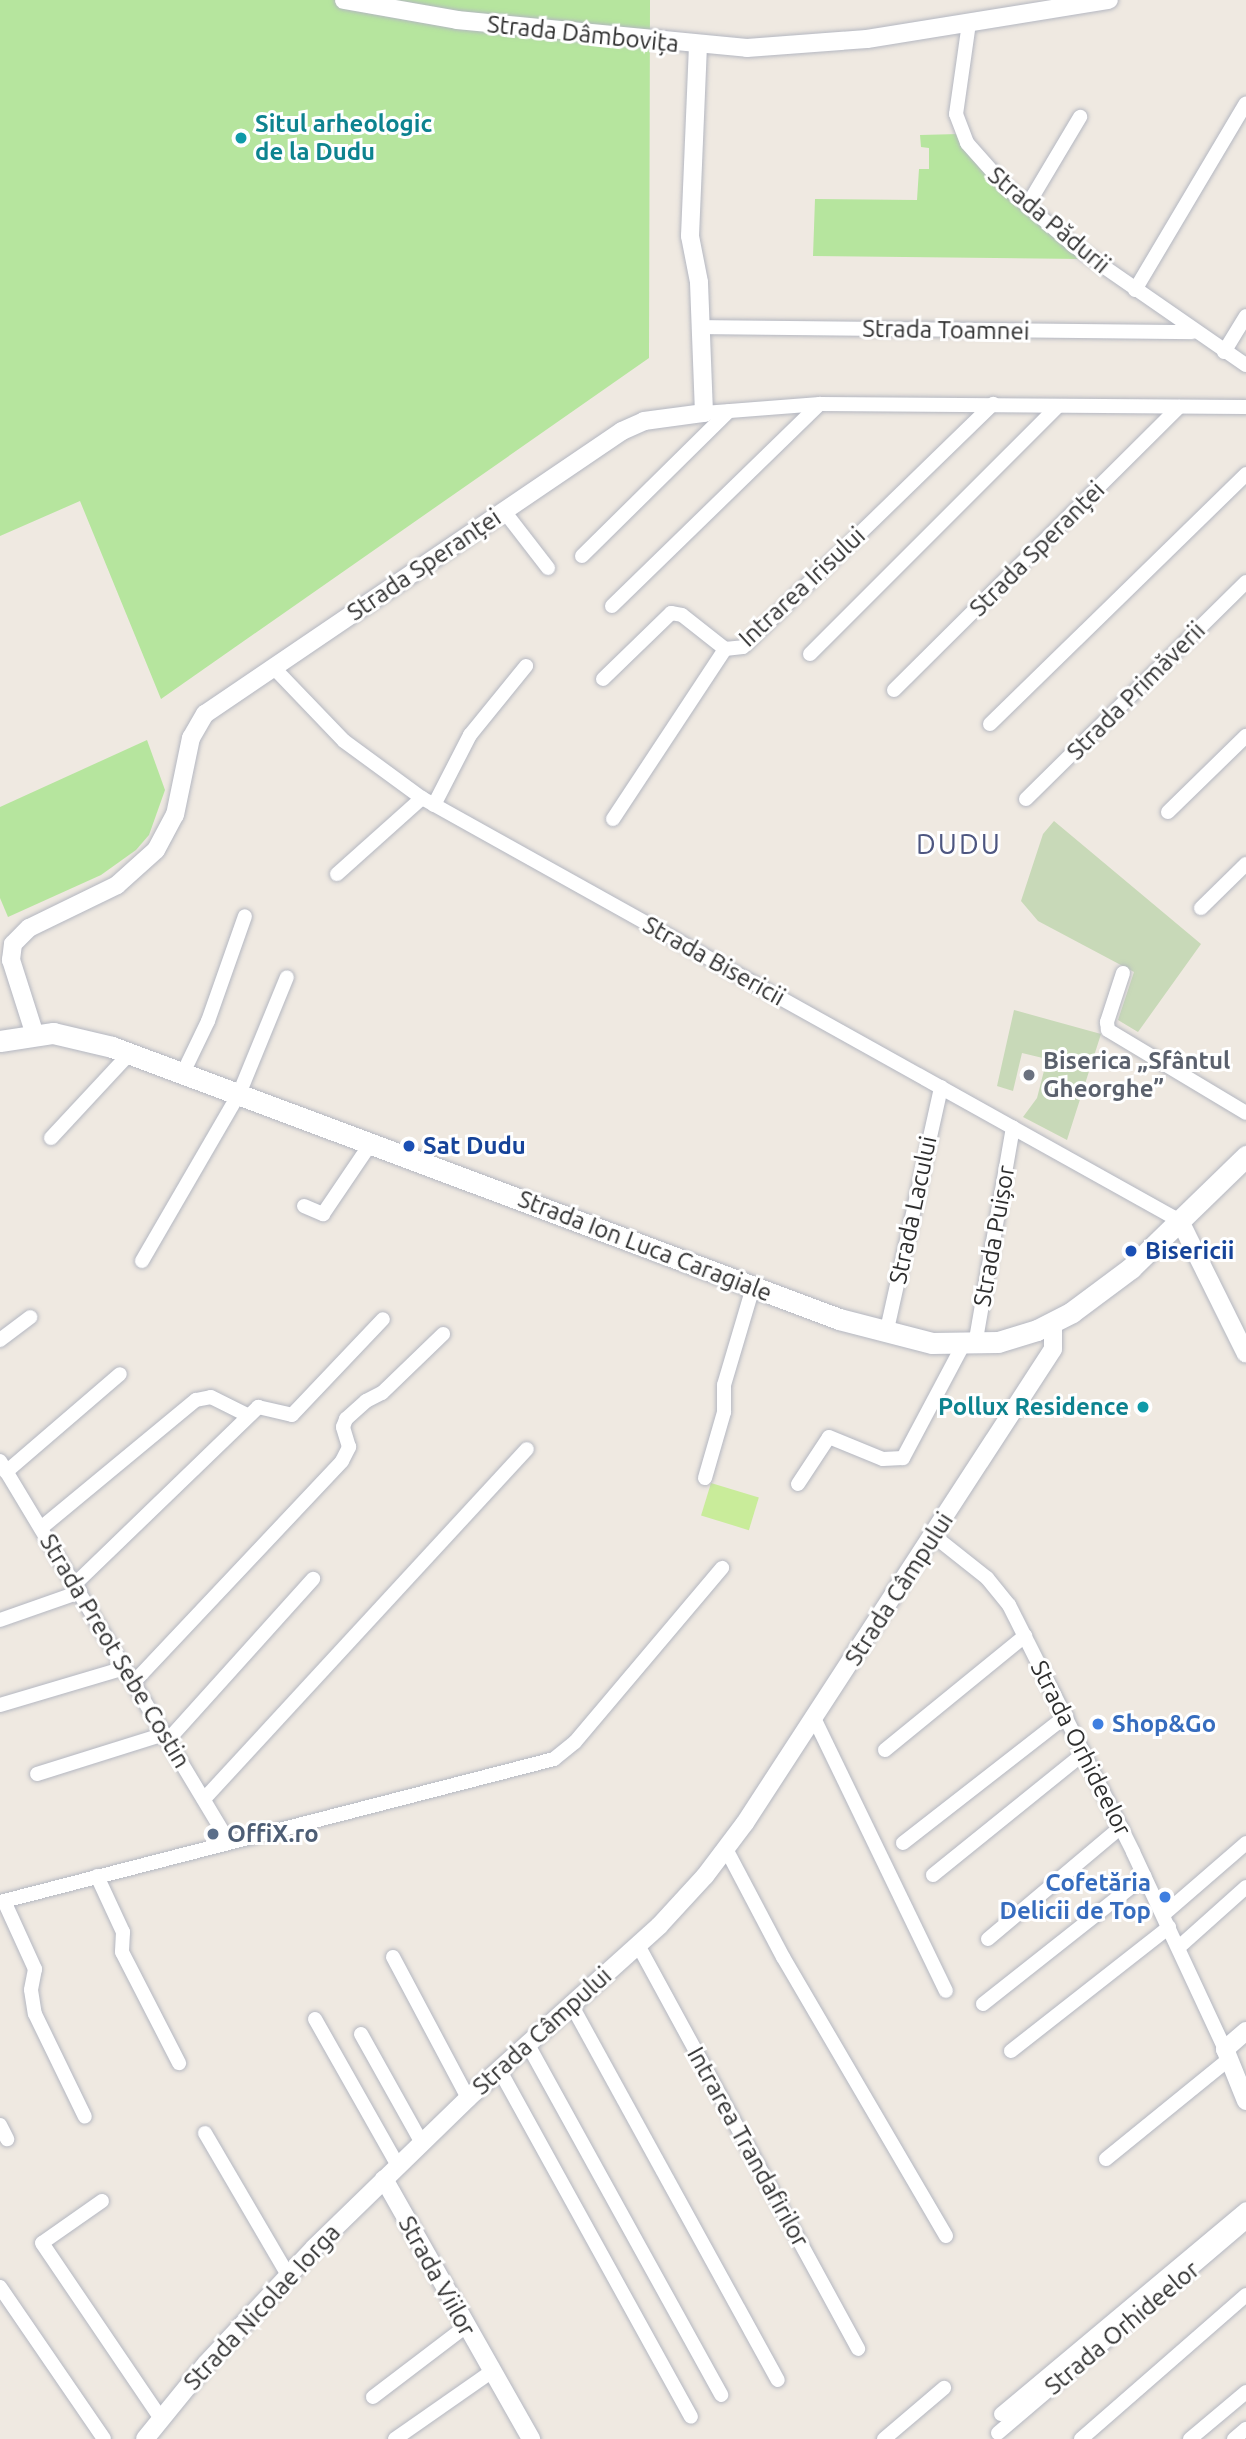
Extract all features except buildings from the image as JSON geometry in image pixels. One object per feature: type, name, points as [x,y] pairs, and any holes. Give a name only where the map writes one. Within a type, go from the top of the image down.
[{"type":"main road","name":"Strada Ion Luca Caragiale","points":[[0,1041],[34,1032],[79,1037],[130,1053],[753,1287],[886,1334],[969,1345],[1019,1336],[1053,1323],[1114,1282],[1183,1225],[1246,1156]]},
{"type":"street","name":"Strada Dâmbovița","points":[[344,0],[407,13],[698,47]]},
{"type":"street","points":[[704,413],[699,282],[690,236],[698,47],[798,47],[1109,0]]},
{"type":"street","name":"Strada Pădurii","points":[[969,23],[957,123],[986,167],[1027,206],[1135,290],[1192,332],[1246,365]]},
{"type":"street","name":"Strada Pădurii","points":[[1135,290],[1246,103]]},
{"type":"street","points":[[1027,206],[1080,117]]},
{"type":"street","points":[[1224,352],[1246,316]]},
{"type":"street","name":"Strada Toamnei","points":[[700,327],[1192,332]]},
{"type":"street","points":[[612,606],[820,404]]},
{"type":"street","name":"Strada Speranței","points":[[34,1032],[11,960],[13,944],[29,928],[100,895],[144,863],[164,839],[175,815],[188,746],[199,720],[631,426],[704,413],[820,404],[1246,407]]},
{"type":"street","name":"Intrarea Irisului","points":[[603,680],[671,613],[682,615],[725,649],[743,647],[993,404]]},
{"type":"street","points":[[810,654],[1057,407]]},
{"type":"street","name":"Strada Speranței","points":[[894,690],[1179,407]]},
{"type":"street","points":[[582,556],[729,411]]},
{"type":"street","points":[[990,724],[1246,474]]},
{"type":"street","points":[[504,511],[548,568]]},
{"type":"street","name":"Strada Primăverii","points":[[1026,799],[1246,582]]},
{"type":"street","points":[[613,819],[725,649]]},
{"type":"street","points":[[337,874],[428,802],[470,736],[526,666]]},
{"type":"street","name":"Strada Bisericii","points":[[274,668],[344,741],[428,802],[1013,1127],[1183,1225]]},
{"type":"street","points":[[1168,812],[1246,736]]},
{"type":"street","points":[[1201,908],[1246,864]]},
{"type":"street","points":[[183,1073],[208,1021],[245,916]]},
{"type":"street","points":[[1124,973],[1107,1022],[1108,1030],[1246,1113]]},
{"type":"street","points":[[142,1261],[239,1094],[287,977]]},
{"type":"street","points":[[51,1138],[130,1053]]},
{"type":"street","name":"Strada Lacului","points":[[886,1334],[940,1087]]},
{"type":"street","name":"Strada Puișor","points":[[798,1484],[829,1437],[883,1459],[903,1458],[969,1345],[1013,1127]]},
{"type":"street","points":[[304,1206],[323,1214],[371,1143]]},
{"type":"street","points":[[1183,1225],[1246,1354]]},
{"type":"street","points":[[705,1478],[724,1412],[724,1385],[753,1287]]},
{"type":"street","points":[[0,1340],[30,1317]]},
{"type":"street","points":[[0,1620],[78,1588],[261,1405],[282,1415],[292,1415],[383,1319]]},
{"type":"street","name":"Strada Câmpului","points":[[384,2179],[527,2043],[638,1945],[726,1849],[934,1536],[1053,1349],[1053,1323]]},
{"type":"street","points":[[134,1682],[342,1461],[349,1447],[343,1427],[346,1419],[366,1401],[382,1393],[443,1334]]},
{"type":"street","points":[[3,1467],[120,1374]]},
{"type":"street","points":[[41,1528],[196,1400],[211,1397],[249,1416]]},
{"type":"street","points":[[204,1799],[527,1450]]},
{"type":"street","name":"Strada Preot Sebe Costin","points":[[3,1467],[228,1840]]},
{"type":"street","name":"Strada Orhideelor","points":[[934,1536],[994,1584],[1025,1636],[1179,1947],[1246,2101]]},
{"type":"street","points":[[85,2117],[35,2014],[31,1990],[35,1969],[2,1901],[228,1840],[554,1759],[575,1742],[722,1567]]},
{"type":"street","points":[[37,1774],[166,1737],[313,1578]]},
{"type":"street","points":[[885,1749],[1025,1636]]},
{"type":"street","points":[[0,1705],[125,1668]]},
{"type":"street","points":[[903,1843],[1066,1716]]},
{"type":"street","points":[[814,1718],[946,1991]]},
{"type":"street","points":[[933,1875],[1084,1753]]},
{"type":"street","points":[[988,1939],[1121,1827]]},
{"type":"street","points":[[1012,2051],[1166,1921],[1246,1843]]},
{"type":"street","points":[[726,1849],[783,1957],[946,2236]]},
{"type":"street","points":[[97,1876],[123,1933],[122,1952],[179,2063]]},
{"type":"street","points":[[984,2004],[1145,1876]]},
{"type":"street","points":[[1179,1947],[1246,1887]]},
{"type":"street","name":"Intrarea Trandafirilor","points":[[638,1945],[858,2348]]},
{"type":"street","points":[[393,1957],[468,2098]]},
{"type":"street","points":[[571,2004],[778,2380]]},
{"type":"street","points":[[315,2019],[398,2166]]},
{"type":"street","points":[[1106,2158],[1227,2054],[1246,2031]]},
{"type":"street","points":[[362,2034],[422,2143]]},
{"type":"street","points":[[527,2043],[721,2395]]},
{"type":"street","points":[[499,2070],[691,2417]]},
{"type":"street","points":[[0,2125],[7,2139]]},
{"type":"street","points":[[205,2133],[288,2275]]},
{"type":"street","name":"Strada Nicolae Iorga","points":[[145,2439],[288,2275],[384,2179]]},
{"type":"street","name":"Strada Viilor","points":[[384,2179],[531,2439]]},
{"type":"street","points":[[102,2201],[42,2243],[161,2419]]},
{"type":"street","points":[[1001,2414],[1246,2209]]},
{"type":"street","name":"Strada Orhideelor","points":[[999,2433],[1246,2222]]},
{"type":"street","points":[[0,2287],[104,2439]]},
{"type":"street","points":[[1081,2439],[1246,2295]]},
{"type":"street","points":[[373,2397],[466,2327]]},
{"type":"street","points":[[395,2439],[491,2372]]},
{"type":"street","points":[[884,2439],[944,2388]]},
{"type":"street","points":[[1190,2439],[1246,2392]]},
{"type":"street","points":[[1234,2439],[1246,2429]]},
{"type":"green space","points":[[0,0],[650,0],[649,358],[161,699],[80,501],[0,536]]},
{"type":"green space","points":[[959,134],[1083,259],[813,256],[815,199],[917,200],[919,169],[929,169],[929,148],[921,147],[920,135]]},
{"type":"green space","points":[[147,740],[165,790],[149,835],[136,850],[101,875],[8,917],[0,898],[0,807]]},
{"type":"green space","points":[[1054,821],[1201,944],[1138,1032],[1118,1020],[1134,972],[1038,921],[1021,901],[1043,834]]},
{"type":"green space","points":[[1014,1010],[1101,1034],[1067,1140],[1023,1117],[1037,1098],[1047,1059],[1022,1053],[1013,1091],[997,1086]]},
{"type":"green space","points":[[711,1483],[759,1498],[749,1530],[701,1516]]},
{"type":"place","name":"Situl arheologic de la Dudu","points":[[241,138]]},
{"type":"place","name":"Biserica „Sfântul Gheorghe”","points":[[1029,1075]]},
{"type":"place","name":"Sat Dudu","points":[[409,1146]]},
{"type":"place","name":"Bisericii","points":[[1131,1251]]},
{"type":"place","name":"Pollux Residence","points":[[1143,1407]]},
{"type":"place","name":"Shop&Go","points":[[1098,1724]]},
{"type":"place","name":"OffiX.ro","points":[[213,1834]]},
{"type":"place","name":"Cofetăria Delicii de Top","points":[[1165,1897]]},
{"type":"district","name":"DUDU","points":[[959,844]]}]
